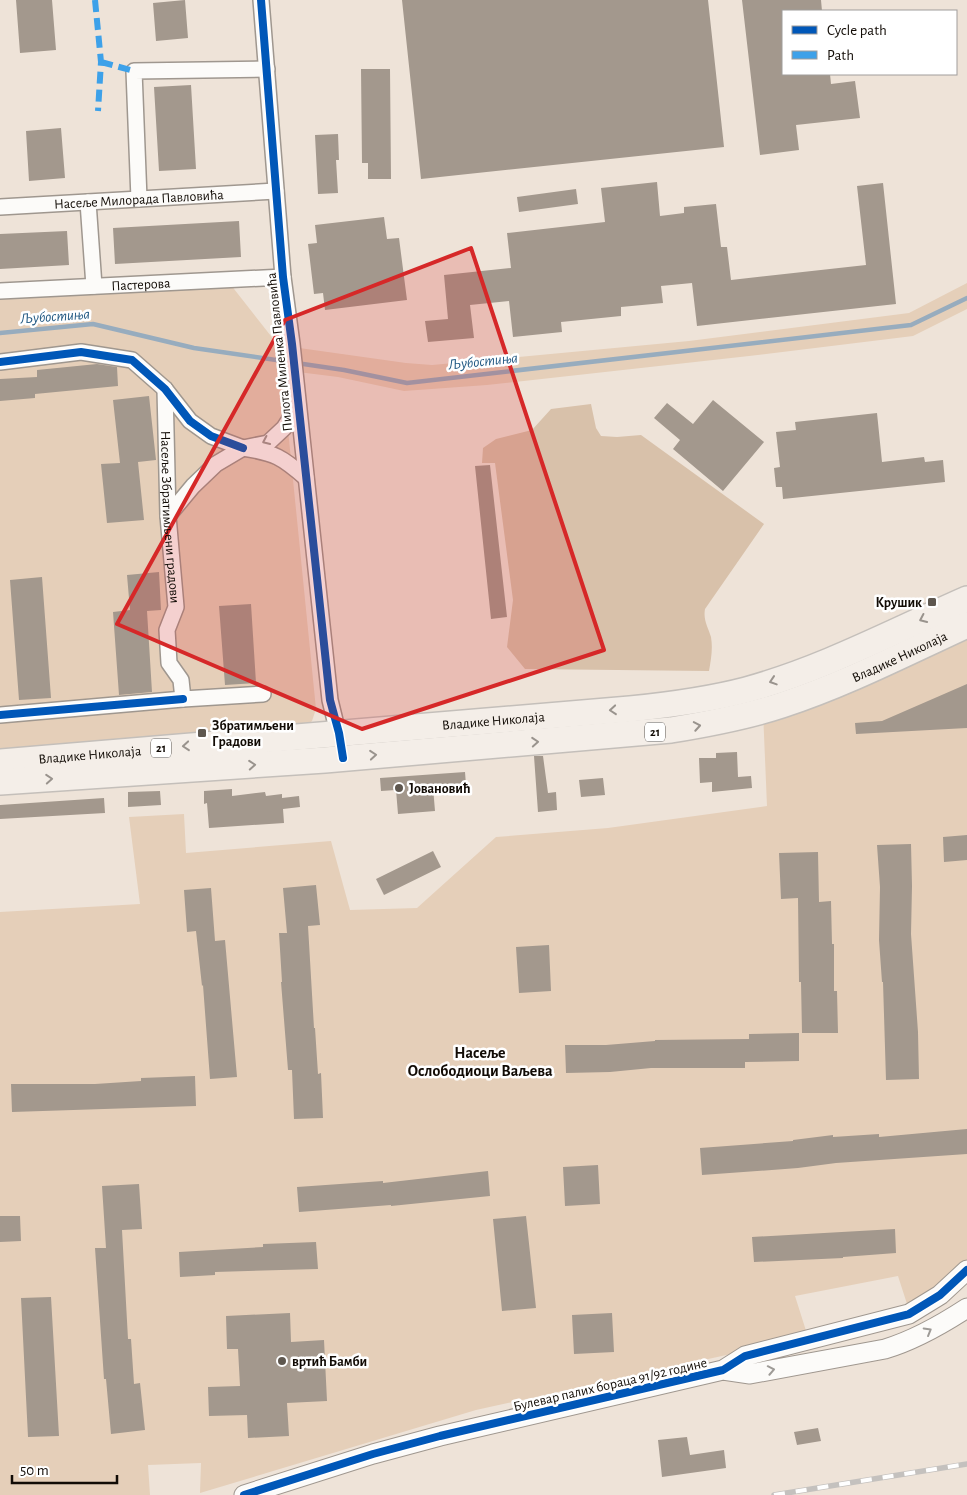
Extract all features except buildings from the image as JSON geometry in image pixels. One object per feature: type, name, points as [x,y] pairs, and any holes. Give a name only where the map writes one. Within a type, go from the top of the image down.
[{"type":"main road","name":"Владике Николаја","points":[[0,762],[630,709],[711,698],[746,690],[790,676],[840,656],[967,599]]},
{"type":"main road","name":"Владике Николаја","points":[[0,782],[334,759],[671,730],[715,722],[781,706],[836,686],[967,625]]},
{"type":"street","name":"Пилота Миленка Павловића","points":[[261,0],[283,277],[296,377],[330,700],[330,734],[334,759]]},
{"type":"street","points":[[139,199],[134,70],[267,69]]},
{"type":"street","name":"Насеље Милорада Павловића","points":[[0,207],[276,191]]},
{"type":"street","points":[[88,202],[94,286]]},
{"type":"street","name":"Пастерова","points":[[0,291],[283,277]]},
{"type":"street","name":"Насеље Збратимљени градови","points":[[0,362],[81,352],[132,360],[165,389],[190,421],[211,436],[243,448],[268,452],[287,461],[306,478]]},
{"type":"street","name":"Насеље Збратимљени градови","points":[[165,389],[168,516],[176,607],[167,630],[169,663],[181,680],[183,699]]},
{"type":"street","points":[[168,516],[193,486],[216,464],[243,448],[268,443],[284,428],[298,406]]},
{"type":"street","points":[[0,714],[263,694]]},
{"type":"street","name":"Булевар палих бораца 91/92 године","points":[[244,1495],[373,1454],[440,1436],[723,1370],[745,1356],[909,1314],[940,1295],[967,1270]]},
{"type":"street","name":"Булевар палих бораца 91/92 године","points":[[723,1370],[750,1374],[885,1349],[923,1335],[967,1308]]},
{"type":"highlighted area","points":[[471,248],[604,650],[362,729],[117,624],[285,320]]},
{"type":"shaded area","points":[[227,280],[278,345],[432,365],[689,341],[909,313],[967,283],[967,309],[913,336],[487,385],[404,391],[338,377],[282,370],[316,709],[312,721],[301,731],[0,754],[0,291]]},
{"type":"shaded area","points":[[591,404],[596,428],[601,436],[641,435],[764,524],[705,609],[705,620],[712,641],[709,671],[525,669],[507,647],[513,600],[495,463],[482,463],[483,448],[496,439],[532,430],[551,409]]},
{"type":"shaded area","points":[[967,624],[967,1268],[908,1307],[898,1276],[795,1296],[808,1337],[476,1410],[200,1493],[201,1463],[148,1465],[150,1495],[0,1495],[0,912],[140,904],[129,817],[184,814],[186,853],[331,841],[350,910],[417,908],[496,837],[608,828],[767,806],[763,711]]},
{"type":"waterway","name":"Љубостиња","points":[[0,333],[93,324],[194,348],[344,370],[407,383],[911,325],[967,298]]},
{"type":"railway","points":[[774,1495],[967,1464]]},
{"type":"marked path","points":[[95,0],[101,62],[98,111]]},
{"type":"marked path","points":[[101,62],[134,71]]},
{"type":"cycle path","points":[[261,0],[283,277],[292,344],[330,700],[339,733],[343,758]]},
{"type":"cycle path","points":[[0,362],[81,352],[132,360],[165,389],[190,421],[211,436],[243,448]]},
{"type":"cycle path","points":[[0,715],[183,699]]},
{"type":"cycle path","points":[[244,1495],[373,1454],[440,1436],[723,1370],[745,1356],[909,1314],[940,1295],[967,1270]]},
{"type":"place","name":"Крушик","points":[[932,602]]},
{"type":"place","name":"Збратимљени Градови","points":[[202,733]]},
{"type":"place","name":"Јовановић","points":[[399,788]]},
{"type":"place","name":"вртић Бамби","points":[[282,1361]]},
{"type":"district","name":"Насеље Ослободиоци Ваљева","points":[[480,1061]]}]
